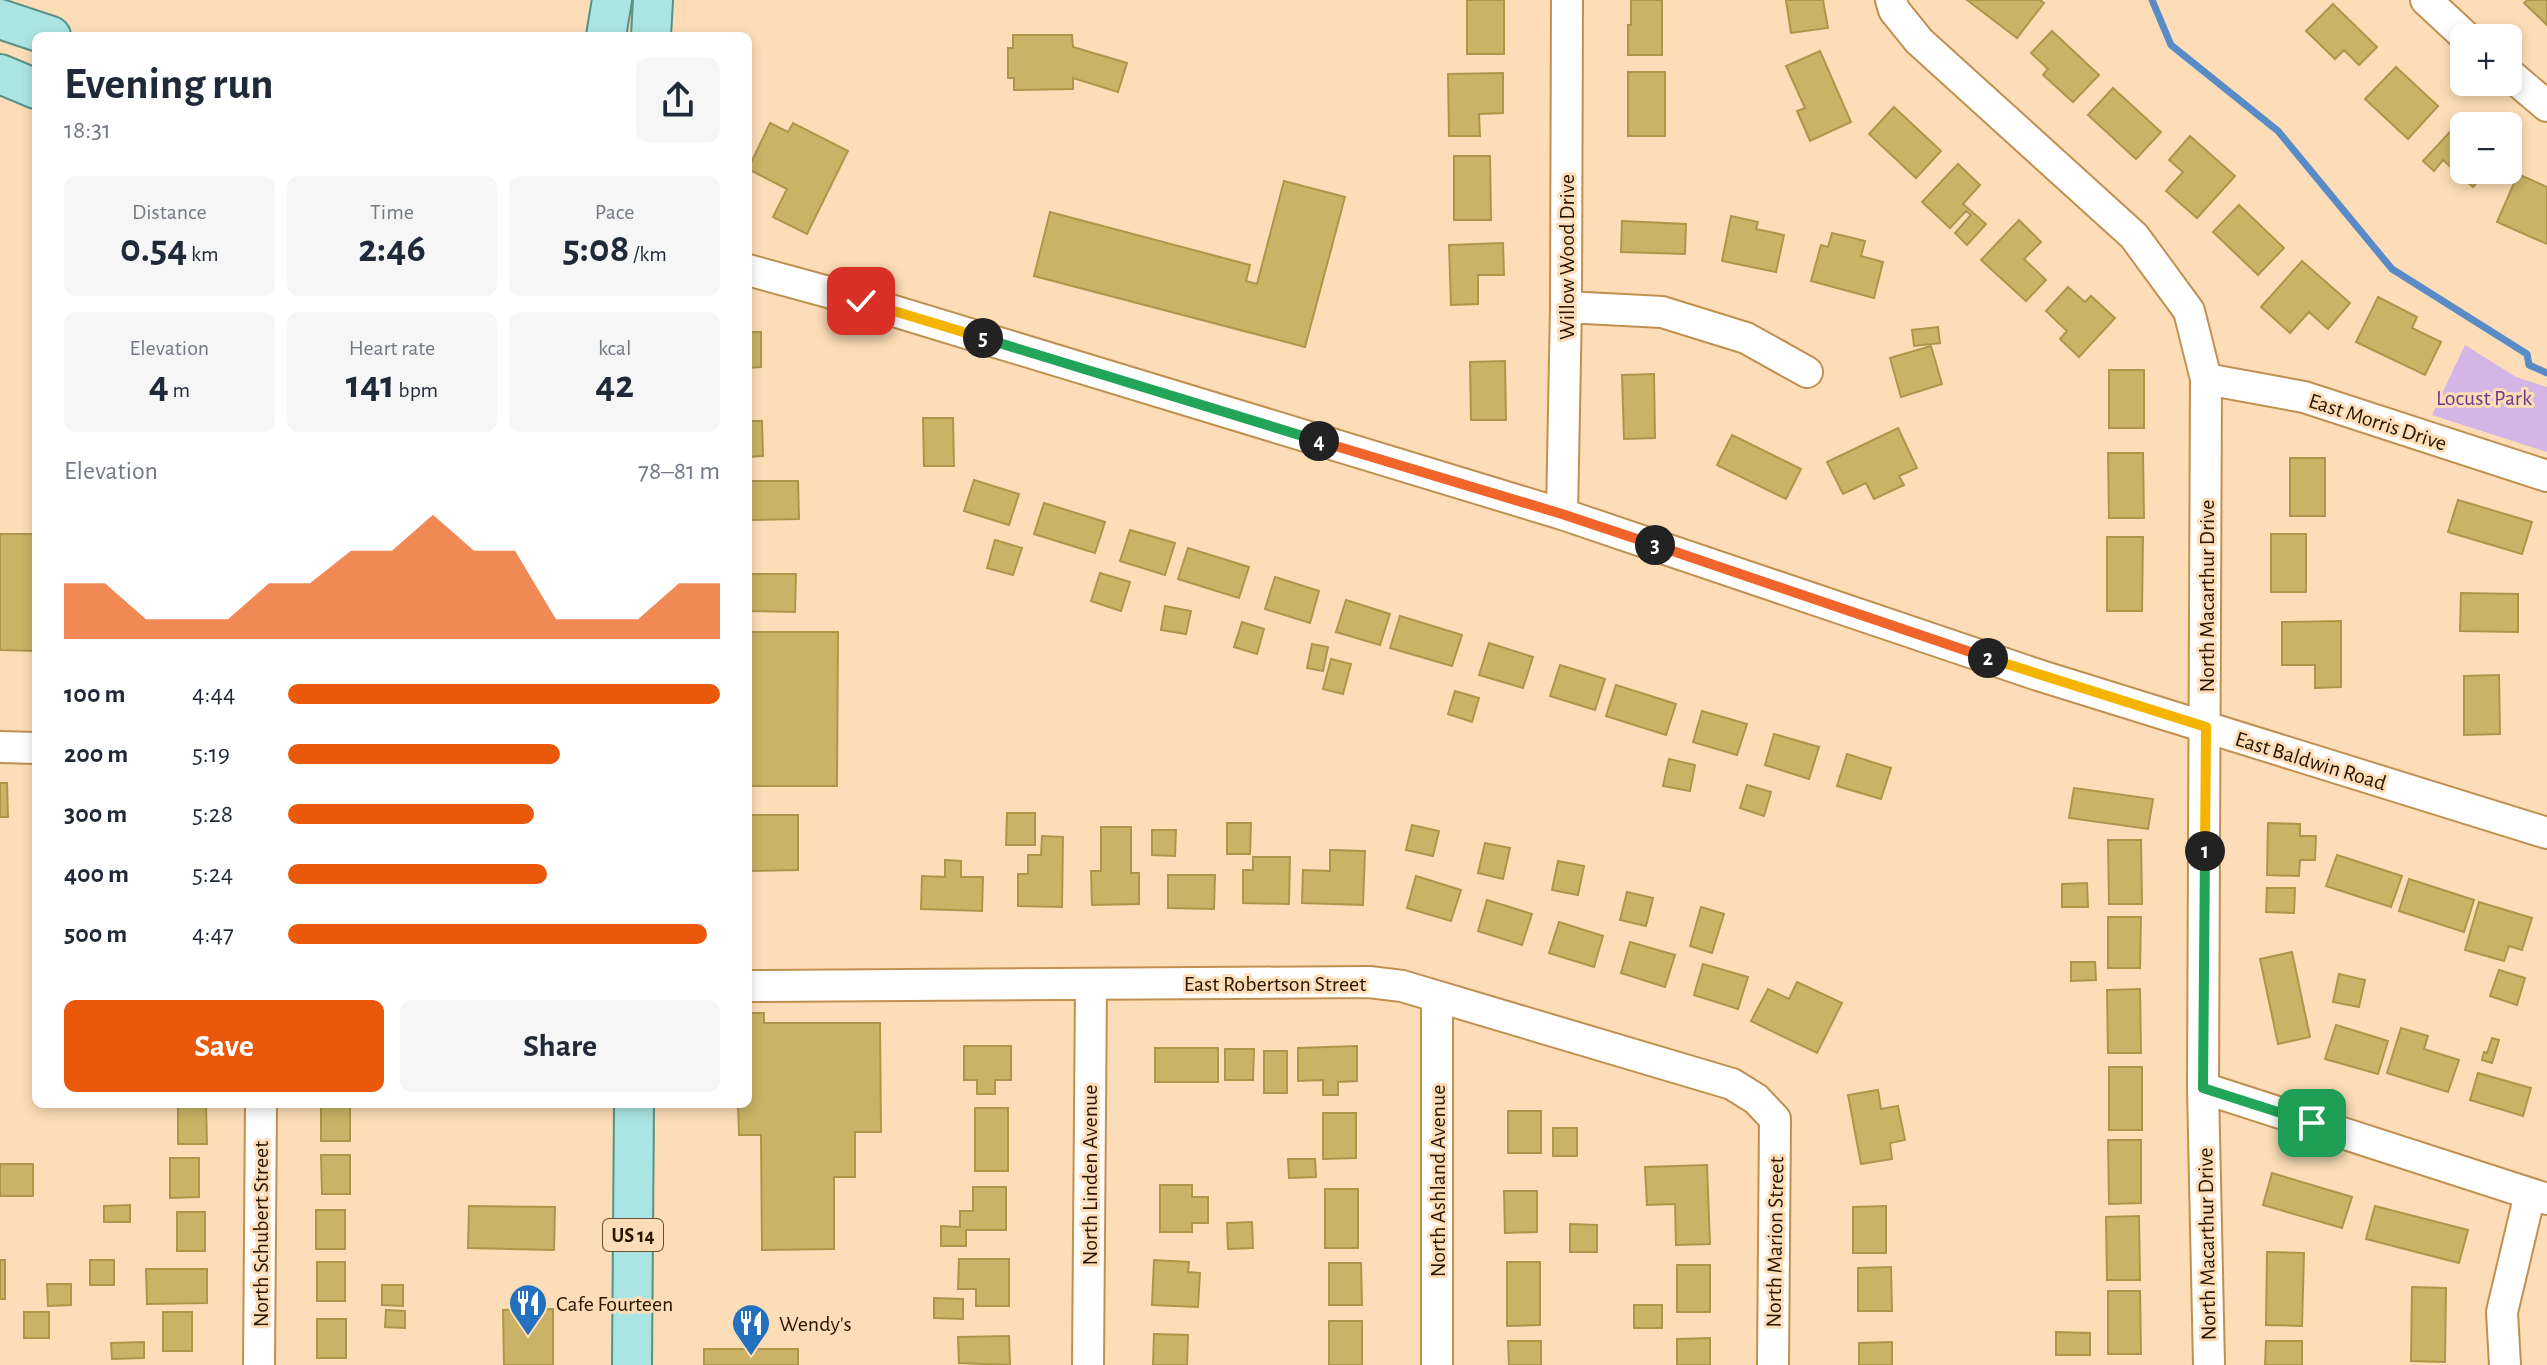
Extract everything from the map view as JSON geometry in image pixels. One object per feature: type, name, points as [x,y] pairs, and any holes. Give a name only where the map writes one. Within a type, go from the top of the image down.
[{"type":"main road","points":[[607,32],[612,0]]},
{"type":"main road","points":[[651,32],[653,0]]},
{"type":"main road","points":[[0,19],[39,32]]},
{"type":"main road","points":[[0,74],[32,87]]},
{"type":"main road","name":"US 14","points":[[632,1365],[634,1108]]},
{"type":"street","name":"Willow Wood Drive","points":[[1562,514],[1567,0]]},
{"type":"street","name":"North Macarthur Drive","points":[[1891,0],[1894,10],[1919,41],[2134,236],[2189,311],[2206,379],[2203,1088],[2209,1365]]},
{"type":"street","points":[[2522,85],[2547,106]]},
{"type":"street","name":"East Baldwin Road","points":[[752,271],[861,301],[1562,514],[2029,672],[2547,833]]},
{"type":"street","points":[[1566,307],[1662,312],[1746,338],[1807,372]]},
{"type":"street","name":"East Morris Drive","points":[[2206,379],[2304,397],[2547,476]]},
{"type":"street","points":[[0,747],[32,748]]},
{"type":"street","name":"East Robertson Street","points":[[752,986],[1369,982],[1402,986],[1732,1084],[1756,1099],[1775,1119]]},
{"type":"street","name":"North Linden Avenue","points":[[1088,1365],[1091,985]]},
{"type":"street","name":"North Ashland Avenue","points":[[1437,997],[1437,1365]]},
{"type":"street","points":[[2203,1088],[2538,1196],[2502,1312],[2505,1365]]},
{"type":"street","name":"North Schubert Street","points":[[259,1365],[261,1108]]},
{"type":"street","name":"North Marion Street","points":[[1773,1365],[1775,1119]]},
{"type":"green space","name":"Locust Park","points":[[2465,345],[2516,377],[2547,387],[2547,452],[2432,415]]},
{"type":"building","points":[[1467,0],[1504,0],[1504,54],[1467,54]]},
{"type":"building","points":[[1631,0],[1662,0],[1662,55],[1628,55]]},
{"type":"building","points":[[1786,0],[1823,0],[1828,28],[1791,33]]},
{"type":"building","points":[[1967,0],[2040,0],[2044,3],[2017,38]]},
{"type":"building","points":[[2527,0],[2547,0],[2547,25],[2524,3]]},
{"type":"building","points":[[2333,4],[2377,47],[2359,65],[2344,50],[2335,59],[2306,31]]},
{"type":"building","points":[[2052,31],[2099,75],[2073,102],[2043,75],[2048,69],[2031,53]]},
{"type":"building","points":[[1013,35],[1072,35],[1073,47],[1127,63],[1118,92],[1073,78],[1073,89],[1014,90],[1014,78],[1008,78],[1008,48],[1013,48]]},
{"type":"building","points":[[1820,51],[1851,122],[1810,141],[1797,111],[1805,108],[1786,66]]},
{"type":"building","points":[[2396,67],[2438,106],[2408,139],[2365,99]]},
{"type":"building","points":[[1628,72],[1665,72],[1665,136],[1628,136]]},
{"type":"building","points":[[1503,73],[1503,113],[1479,114],[1480,136],[1449,136],[1448,74]]},
{"type":"building","points":[[2113,88],[2161,132],[2136,159],[2088,115]]},
{"type":"building","points":[[1894,107],[1941,151],[1916,178],[1869,134]]},
{"type":"building","points":[[770,123],[788,132],[793,123],[848,151],[807,234],[773,217],[787,189],[752,171],[752,161]]},
{"type":"building","points":[[2450,132],[2450,166],[2443,160],[2434,171],[2423,161]]},
{"type":"building","points":[[2190,136],[2235,176],[2197,218],[2166,191],[2183,172],[2169,160]]},
{"type":"building","points":[[1454,156],[1490,156],[1491,220],[1454,220]]},
{"type":"building","points":[[1958,164],[1980,185],[1963,204],[1986,224],[1967,245],[1955,233],[1971,215],[1966,211],[1950,228],[1922,202]]},
{"type":"building","points":[[2522,176],[2547,187],[2547,244],[2497,222],[2514,184],[2522,184]]},
{"type":"building","points":[[1284,181],[1345,197],[1305,347],[1034,276],[1050,212],[1250,265],[1246,281],[1257,284]]},
{"type":"building","points":[[2239,205],[2284,248],[2258,275],[2213,232]]},
{"type":"building","points":[[1731,216],[1758,222],[1756,229],[1784,235],[1776,272],[1722,261]]},
{"type":"building","points":[[2019,220],[2041,242],[2024,259],[2046,280],[2026,301],[1981,260]]},
{"type":"building","points":[[1622,221],[1686,224],[1685,254],[1621,252]]},
{"type":"building","points":[[1832,233],[1865,241],[1861,256],[1883,262],[1874,298],[1811,281],[1821,245],[1828,247]]},
{"type":"building","points":[[1503,243],[1504,275],[1478,275],[1478,304],[1451,305],[1449,245]]},
{"type":"building","points":[[2302,261],[2350,303],[2328,329],[2309,312],[2290,333],[2261,307]]},
{"type":"building","points":[[2068,287],[2085,302],[2091,296],[2115,318],[2079,357],[2060,339],[2067,331],[2046,311]]},
{"type":"building","points":[[2378,297],[2417,317],[2412,328],[2441,342],[2425,375],[2356,342]]},
{"type":"building","points":[[1938,327],[1940,343],[1914,346],[1912,330]]},
{"type":"building","points":[[752,332],[761,332],[761,367],[752,368]]},
{"type":"building","points":[[1931,346],[1942,384],[1901,397],[1890,358]]},
{"type":"building","points":[[1505,361],[1506,420],[1471,420],[1470,362]]},
{"type":"building","points":[[2109,370],[2144,370],[2144,428],[2109,428]]},
{"type":"building","points":[[1654,374],[1655,438],[1624,439],[1622,375]]},
{"type":"building","points":[[923,418],[953,418],[954,466],[924,466]]},
{"type":"building","points":[[752,421],[762,421],[763,456],[752,457]]},
{"type":"building","points":[[1898,428],[1917,468],[1899,476],[1904,485],[1874,499],[1866,483],[1843,494],[1827,462]]},
{"type":"building","points":[[1732,435],[1801,469],[1786,499],[1717,465]]},
{"type":"building","points":[[2108,453],[2143,453],[2144,518],[2109,518]]},
{"type":"building","points":[[2290,458],[2325,458],[2325,516],[2290,516]]},
{"type":"building","points":[[974,480],[1019,494],[1009,525],[964,511]]},
{"type":"building","points":[[752,481],[798,481],[799,519],[752,520]]},
{"type":"building","points":[[2458,500],[2532,522],[2522,554],[2448,532]]},
{"type":"building","points":[[1044,503],[1105,522],[1095,553],[1034,534]]},
{"type":"building","points":[[1130,530],[1175,543],[1165,575],[1120,561]]},
{"type":"building","points":[[0,534],[32,534],[32,651],[0,650]]},
{"type":"building","points":[[2271,534],[2306,534],[2306,592],[2271,592]]},
{"type":"building","points":[[2107,537],[2143,537],[2142,611],[2107,611]]},
{"type":"building","points":[[995,540],[1022,548],[1013,575],[987,568]]},
{"type":"building","points":[[1188,548],[1249,567],[1239,598],[1178,579]]},
{"type":"building","points":[[1100,573],[1130,582],[1121,611],[1091,601]]},
{"type":"building","points":[[752,574],[796,574],[795,612],[752,611]]},
{"type":"building","points":[[1275,577],[1319,591],[1310,623],[1265,609]]},
{"type":"building","points":[[2461,593],[2518,594],[2518,632],[2460,631]]},
{"type":"building","points":[[1346,600],[1390,614],[1380,645],[1336,632]]},
{"type":"building","points":[[1165,606],[1191,611],[1186,634],[1161,630]]},
{"type":"building","points":[[1400,616],[1462,635],[1452,666],[1390,648]]},
{"type":"building","points":[[2341,621],[2341,687],[2315,688],[2315,665],[2282,665],[2282,622]]},
{"type":"building","points":[[1242,622],[1264,629],[1257,654],[1234,647]]},
{"type":"building","points":[[752,632],[838,632],[837,786],[752,786]]},
{"type":"building","points":[[1489,643],[1533,657],[1523,688],[1479,675]]},
{"type":"building","points":[[1312,644],[1328,647],[1323,671],[1307,668]]},
{"type":"building","points":[[1331,659],[1351,664],[1343,694],[1323,689]]},
{"type":"building","points":[[1560,665],[1605,679],[1595,710],[1550,696]]},
{"type":"building","points":[[2499,675],[2500,734],[2464,735],[2464,676]]},
{"type":"building","points":[[1616,685],[1676,704],[1666,735],[1606,716]]},
{"type":"building","points":[[1455,691],[1479,698],[1472,722],[1448,714]]},
{"type":"building","points":[[1702,711],[1747,724],[1737,755],[1693,742]]},
{"type":"building","points":[[1774,734],[1819,747],[1809,779],[1765,765]]},
{"type":"building","points":[[1847,754],[1891,768],[1881,799],[1837,786]]},
{"type":"building","points":[[1669,759],[1695,765],[1690,791],[1663,786]]},
{"type":"building","points":[[0,783],[7,783],[8,817],[0,817]]},
{"type":"building","points":[[1747,785],[1771,792],[1764,816],[1740,808]]},
{"type":"building","points":[[2074,788],[2153,799],[2148,829],[2069,818]]},
{"type":"building","points":[[1007,813],[1035,813],[1035,845],[1006,845]]},
{"type":"building","points":[[752,815],[798,815],[798,870],[752,871]]},
{"type":"building","points":[[1227,823],[1251,823],[1250,854],[1227,854]]},
{"type":"building","points":[[2268,823],[2300,824],[2300,836],[2316,836],[2315,860],[2300,860],[2299,876],[2267,875]]},
{"type":"building","points":[[1412,825],[1439,831],[1433,856],[1406,850]]},
{"type":"building","points":[[1101,827],[1131,827],[1131,873],[1139,873],[1139,904],[1092,905],[1091,871],[1101,871]]},
{"type":"building","points":[[1152,830],[1176,830],[1175,856],[1152,855]]},
{"type":"building","points":[[1042,836],[1063,837],[1062,907],[1018,906],[1018,874],[1028,874],[1028,855],[1041,855]]},
{"type":"building","points":[[2108,840],[2141,840],[2142,904],[2109,904]]},
{"type":"building","points":[[1485,843],[1510,848],[1503,879],[1478,873]]},
{"type":"building","points":[[1330,850],[1365,851],[1363,905],[1302,903],[1303,870],[1330,871]]},
{"type":"building","points":[[2337,855],[2402,876],[2391,907],[2326,886]]},
{"type":"building","points":[[1253,857],[1290,857],[1289,904],[1243,903],[1243,870],[1253,870]]},
{"type":"building","points":[[945,860],[961,861],[961,877],[983,877],[982,911],[921,909],[922,876],[945,877]]},
{"type":"building","points":[[1558,861],[1584,866],[1578,895],[1552,890]]},
{"type":"building","points":[[1168,875],[1215,875],[1214,909],[1168,908]]},
{"type":"building","points":[[1416,876],[1461,890],[1451,921],[1407,908]]},
{"type":"building","points":[[2409,879],[2474,900],[2464,932],[2399,911]]},
{"type":"building","points":[[2087,883],[2088,907],[2062,907],[2062,884]]},
{"type":"building","points":[[2267,888],[2295,888],[2294,913],[2266,912]]},
{"type":"building","points":[[1627,892],[1653,898],[1646,926],[1620,920]]},
{"type":"building","points":[[1487,900],[1532,914],[1522,945],[1478,931]]},
{"type":"building","points":[[2479,902],[2532,918],[2522,950],[2509,946],[2504,961],[2465,950]]},
{"type":"building","points":[[1701,907],[1724,914],[1712,953],[1690,946]]},
{"type":"building","points":[[2108,917],[2141,917],[2140,968],[2108,968]]},
{"type":"building","points":[[1559,922],[1603,936],[1594,967],[1549,953]]},
{"type":"building","points":[[1630,942],[1675,955],[1665,987],[1621,973]]},
{"type":"building","points":[[2292,952],[2310,1037],[2278,1044],[2260,959]]},
{"type":"building","points":[[2071,962],[2095,962],[2096,980],[2071,981]]},
{"type":"building","points":[[1703,964],[1748,977],[1738,1009],[1694,995]]},
{"type":"building","points":[[2499,970],[2525,978],[2517,1005],[2490,996]]},
{"type":"building","points":[[2339,974],[2365,980],[2359,1007],[2333,1002]]},
{"type":"building","points":[[1797,982],[1842,1003],[1817,1053],[1751,1021],[1768,989],[1789,999]]},
{"type":"building","points":[[2140,989],[2141,1053],[2108,1053],[2107,990]]},
{"type":"building","points":[[752,1013],[764,1013],[764,1023],[880,1023],[881,1132],[855,1132],[855,1177],[834,1177],[834,1249],[762,1250],[761,1135],[739,1135],[738,1108],[752,1108]]},
{"type":"building","points":[[2336,1025],[2388,1041],[2378,1074],[2325,1059]]},
{"type":"building","points":[[2401,1028],[2428,1036],[2424,1049],[2459,1060],[2448,1092],[2387,1073]]},
{"type":"building","points":[[2492,1038],[2499,1040],[2492,1063],[2482,1060]]},
{"type":"building","points":[[964,1046],[1011,1046],[1011,1080],[995,1080],[995,1094],[977,1094],[977,1080],[964,1080]]},
{"type":"building","points":[[1357,1046],[1357,1081],[1338,1082],[1338,1095],[1323,1095],[1323,1080],[1298,1081],[1298,1048]]},
{"type":"building","points":[[1155,1048],[1218,1048],[1218,1082],[1155,1082]]},
{"type":"building","points":[[1225,1049],[1254,1049],[1253,1080],[1225,1080]]},
{"type":"building","points":[[1264,1051],[1287,1051],[1287,1093],[1264,1093]]},
{"type":"building","points":[[2109,1067],[2142,1067],[2142,1130],[2109,1130]]},
{"type":"building","points":[[2478,1073],[2531,1088],[2523,1116],[2470,1100]]},
{"type":"building","points":[[1878,1090],[1881,1109],[1898,1106],[1905,1140],[1890,1143],[1892,1159],[1861,1164],[1848,1095]]},
{"type":"building","points":[[178,1108],[206,1108],[207,1144],[178,1144]]},
{"type":"building","points":[[321,1108],[350,1108],[350,1141],[321,1141]]},
{"type":"building","points":[[975,1108],[1008,1108],[1008,1171],[975,1171]]},
{"type":"building","points":[[1508,1111],[1541,1111],[1541,1153],[1508,1153]]},
{"type":"building","points":[[1323,1113],[1356,1113],[1356,1158],[1323,1159]]},
{"type":"building","points":[[1553,1128],[1577,1128],[1577,1156],[1553,1156]]},
{"type":"building","points":[[2108,1140],[2141,1140],[2141,1203],[2109,1204]]},
{"type":"building","points":[[321,1155],[350,1155],[350,1194],[322,1194]]},
{"type":"building","points":[[170,1158],[199,1158],[199,1197],[170,1198]]},
{"type":"building","points":[[1288,1159],[1315,1159],[1316,1177],[1289,1178]]},
{"type":"building","points":[[0,1164],[33,1164],[33,1196],[0,1196]]},
{"type":"building","points":[[1707,1165],[1710,1244],[1676,1245],[1675,1204],[1647,1205],[1645,1167]]},
{"type":"building","points":[[2272,1173],[2352,1197],[2342,1228],[2263,1205]]},
{"type":"building","points":[[1160,1185],[1192,1185],[1192,1197],[1208,1197],[1208,1223],[1192,1223],[1192,1232],[1160,1232]]},
{"type":"building","points":[[973,1187],[1006,1187],[1006,1230],[966,1230],[966,1246],[941,1246],[941,1226],[960,1227],[960,1211],[973,1211]]},
{"type":"building","points":[[1325,1189],[1358,1189],[1358,1248],[1325,1248]]},
{"type":"building","points":[[1504,1191],[1537,1191],[1537,1232],[1505,1233]]},
{"type":"building","points":[[130,1205],[130,1222],[104,1222],[104,1206]]},
{"type":"building","points":[[469,1206],[555,1207],[554,1250],[468,1248]]},
{"type":"building","points":[[1886,1206],[1886,1253],[1853,1253],[1853,1207]]},
{"type":"building","points":[[2375,1206],[2468,1230],[2459,1263],[2366,1239]]},
{"type":"building","points":[[316,1210],[345,1210],[345,1249],[316,1249]]},
{"type":"building","points":[[177,1212],[205,1212],[205,1251],[177,1251]]},
{"type":"building","points":[[2139,1216],[2140,1280],[2107,1280],[2106,1217]]},
{"type":"building","points":[[1252,1222],[1253,1248],[1228,1249],[1227,1223]]},
{"type":"building","points":[[1570,1224],[1597,1225],[1597,1252],[1570,1252]]},
{"type":"building","points":[[2267,1252],[2304,1253],[2302,1326],[2266,1325]]},
{"type":"building","points":[[959,1259],[1009,1259],[1009,1306],[976,1306],[976,1289],[958,1289]]},
{"type":"building","points":[[0,1260],[5,1260],[5,1299],[0,1299]]},
{"type":"building","points":[[90,1260],[114,1260],[114,1285],[90,1285]]},
{"type":"building","points":[[1154,1260],[1189,1262],[1188,1272],[1200,1273],[1198,1307],[1152,1305]]},
{"type":"building","points":[[317,1262],[345,1262],[345,1301],[317,1301]]},
{"type":"building","points":[[1507,1262],[1540,1262],[1540,1325],[1507,1326]]},
{"type":"building","points":[[1329,1263],[1361,1263],[1362,1305],[1329,1305]]},
{"type":"building","points":[[1677,1265],[1710,1265],[1710,1312],[1677,1312]]},
{"type":"building","points":[[1891,1267],[1892,1311],[1858,1311],[1858,1268]]},
{"type":"building","points":[[146,1269],[207,1269],[207,1303],[147,1304]]},
{"type":"building","points":[[47,1284],[71,1284],[71,1305],[48,1306]]},
{"type":"building","points":[[382,1285],[403,1285],[403,1306],[382,1305]]},
{"type":"building","points":[[2412,1287],[2446,1288],[2445,1362],[2411,1361]]},
{"type":"building","points":[[2108,1291],[2140,1291],[2141,1354],[2108,1354]]},
{"type":"building","points":[[934,1298],[963,1299],[963,1319],[934,1318]]},
{"type":"building","points":[[1634,1305],[1662,1305],[1662,1328],[1634,1328]]},
{"type":"building","name":"Cafe Fourteen","points":[[553,1309],[553,1365],[504,1365],[503,1310]]},
{"type":"building","points":[[386,1310],[405,1311],[405,1328],[385,1327]]},
{"type":"building","points":[[24,1312],[49,1312],[49,1338],[24,1338]]},
{"type":"building","points":[[163,1312],[192,1312],[192,1351],[163,1351]]},
{"type":"building","points":[[317,1319],[346,1319],[346,1358],[317,1358]]},
{"type":"building","points":[[1329,1321],[1362,1321],[1362,1365],[1329,1365]]},
{"type":"building","points":[[2056,1332],[2090,1333],[2090,1355],[2056,1355]]},
{"type":"building","points":[[1154,1334],[1188,1335],[1187,1365],[1153,1365]]},
{"type":"building","points":[[1009,1336],[1010,1365],[959,1363],[958,1337]]},
{"type":"building","points":[[1710,1338],[1710,1365],[1677,1365],[1677,1339]]},
{"type":"building","points":[[1508,1341],[1541,1341],[1541,1365],[1509,1365]]},
{"type":"building","points":[[2266,1341],[2302,1341],[2302,1365],[2265,1365]]},
{"type":"building","points":[[144,1342],[144,1358],[112,1359],[111,1343]]},
{"type":"building","points":[[1892,1342],[1892,1365],[1859,1365],[1859,1343]]},
{"type":"building","name":"Wendy's","points":[[704,1349],[798,1349],[798,1365],[704,1365]]},
{"type":"waterway","points":[[2152,0],[2171,45],[2278,131],[2392,269],[2527,354],[2529,365],[2547,373]]},
{"type":"place","name":"Cafe Fourteen","points":[[528,1337]]},
{"type":"place","name":"Wendy's","points":[[751,1357]]},
{"type":"route","points":[[861,301],[1562,514],[2020,669],[2206,727],[2203,1088],[2312,1123]]}]
